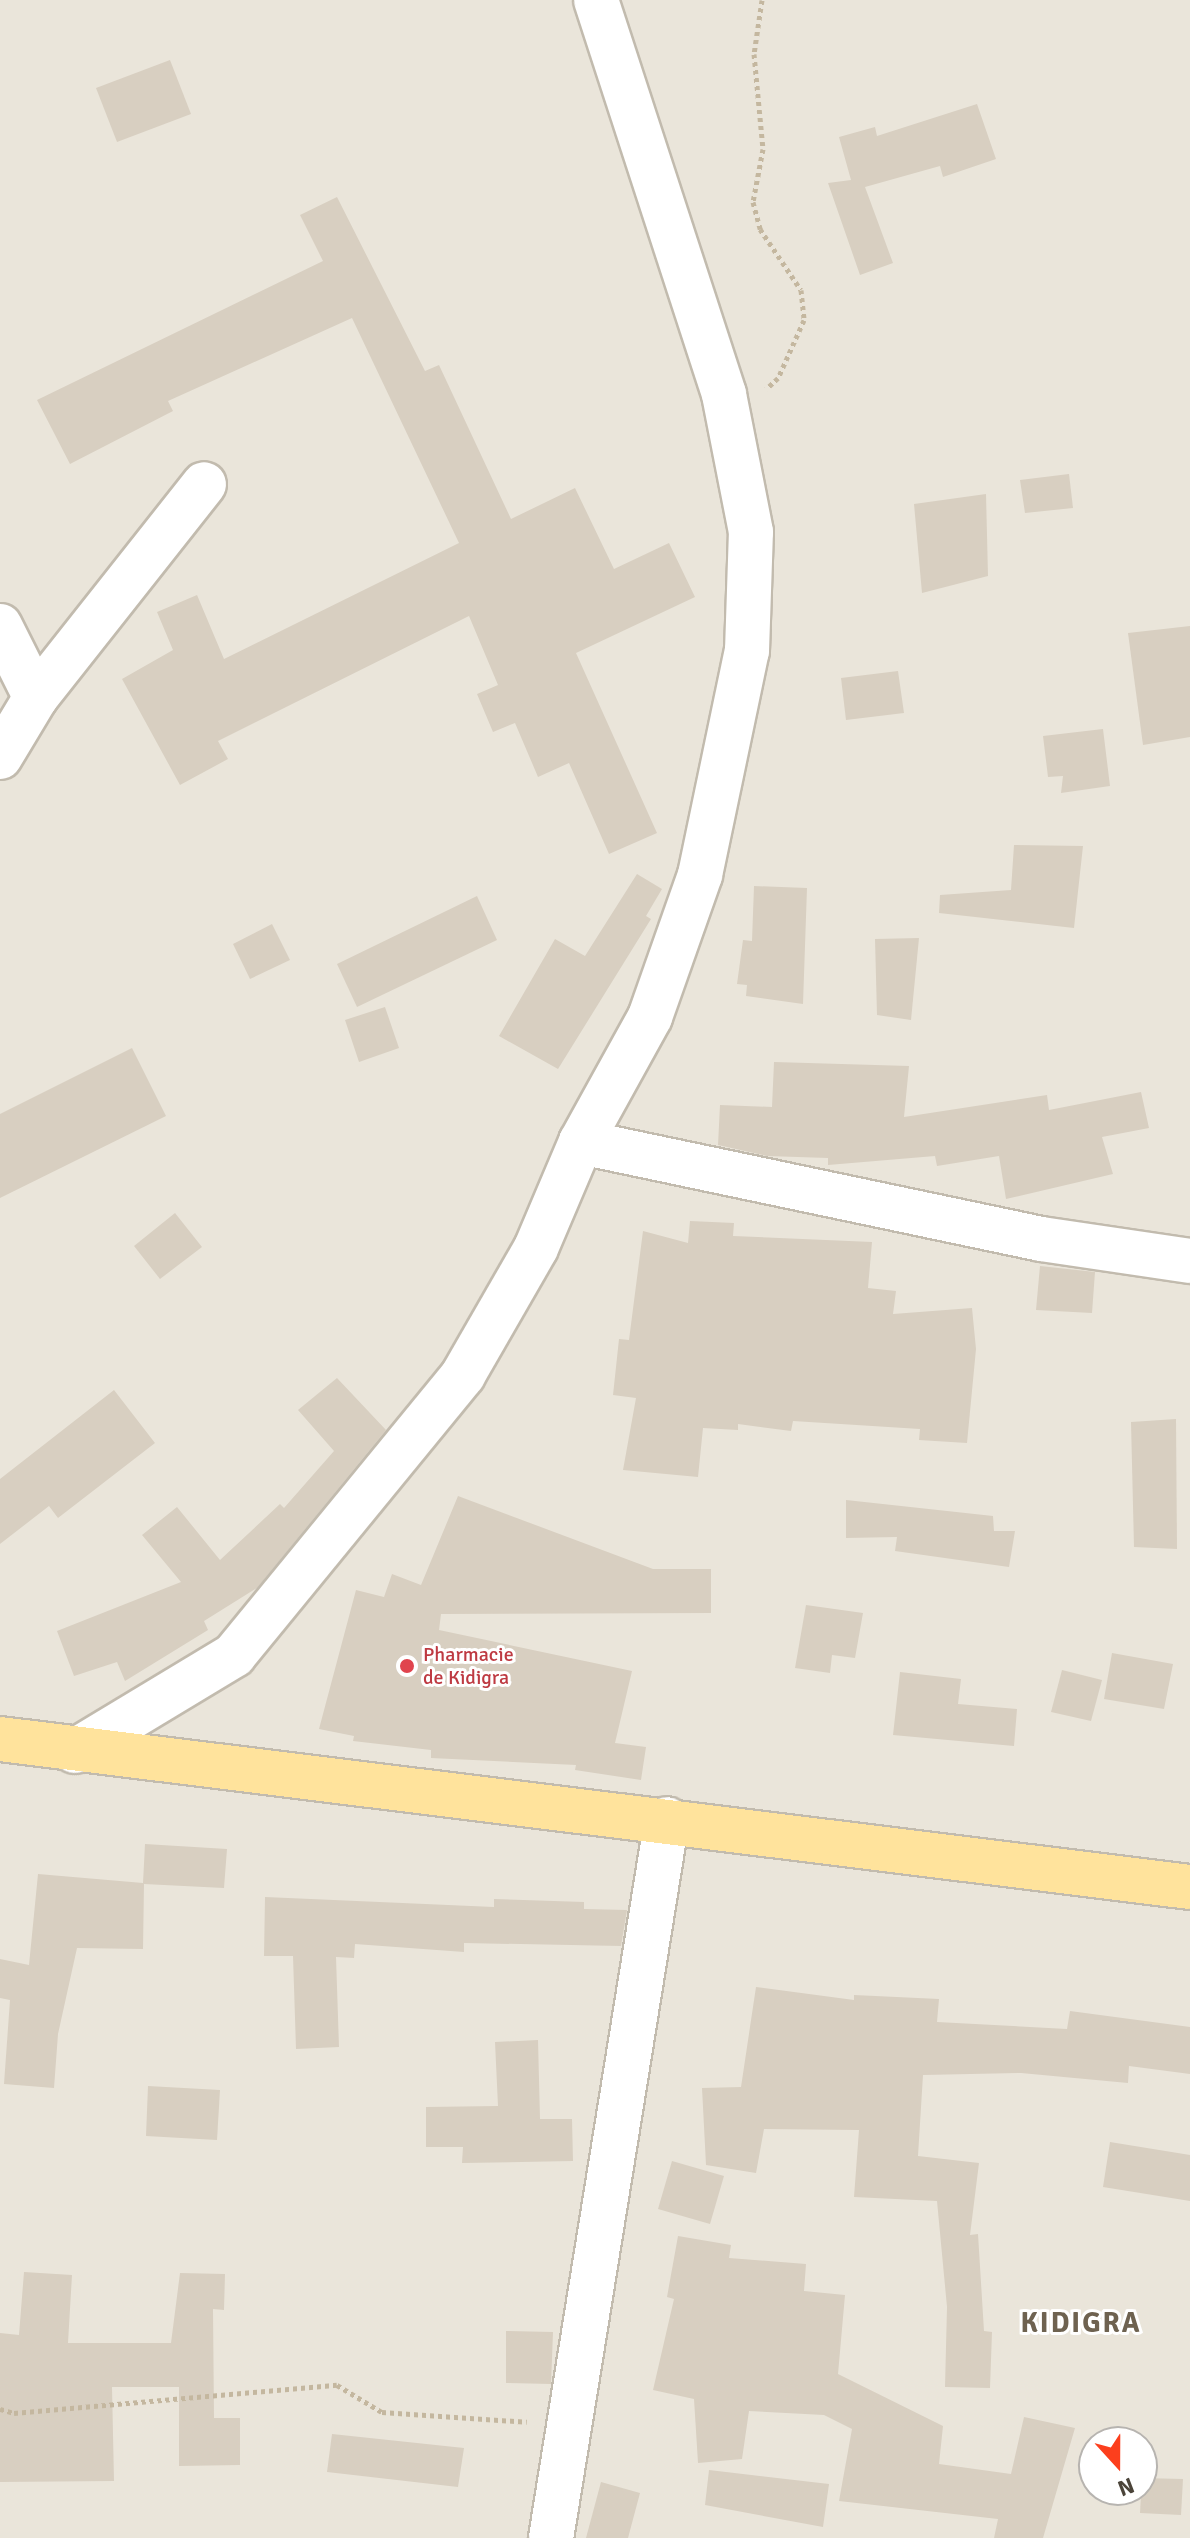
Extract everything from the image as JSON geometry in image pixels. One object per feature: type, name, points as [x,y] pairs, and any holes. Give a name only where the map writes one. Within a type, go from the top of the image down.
[{"type":"main road","points":[[1,1744],[667,1819],[1190,1887]]},
{"type":"street","points":[[75,1751],[234,1655],[463,1375],[536,1248],[581,1142],[650,1017],[700,875],[747,651],[751,532],[729,421],[596,0]]},
{"type":"street","points":[[0,757],[36,698],[204,484]]},
{"type":"street","points":[[0,626],[36,698]]},
{"type":"street","points":[[581,1142],[1041,1239],[1190,1261]]},
{"type":"street","points":[[551,2538],[572,2424],[667,1819]]},
{"type":"path","points":[[729,421],[778,378],[804,320],[801,290],[760,229],[753,202],[763,149],[754,54],[762,0]]},
{"type":"path","points":[[0,2409],[14,2413],[337,2385],[382,2412],[572,2424]]},
{"type":"shaded area","points":[[0,0],[1190,0],[1190,2538],[0,2538]]},
{"type":"building","points":[[170,60],[191,114],[117,142],[96,88]]},
{"type":"building","points":[[977,104],[996,159],[943,177],[940,166],[865,187],[893,263],[860,275],[828,183],[851,180],[839,137],[875,127],[877,136]]},
{"type":"building","points":[[337,197],[425,371],[439,365],[511,519],[575,488],[614,569],[669,543],[695,597],[576,653],[657,833],[609,854],[569,763],[538,777],[515,723],[493,732],[477,694],[498,685],[469,616],[218,741],[228,759],[180,785],[122,679],[173,650],[157,612],[197,595],[224,659],[459,543],[352,318],[168,401],[173,411],[70,464],[37,400],[323,261],[300,215]]},
{"type":"building","points":[[1069,474],[1073,508],[1025,513],[1020,480]]},
{"type":"building","points":[[986,494],[988,576],[922,593],[914,504]]},
{"type":"building","points":[[1190,626],[1190,737],[1143,745],[1128,633]]},
{"type":"building","points":[[898,671],[904,713],[846,720],[841,678]]},
{"type":"building","points":[[1103,729],[1110,786],[1061,793],[1063,776],[1048,777],[1043,736]]},
{"type":"building","points":[[1014,845],[1083,846],[1074,928],[939,913],[940,895],[1011,890]]},
{"type":"building","points":[[637,874],[662,889],[646,916],[651,919],[558,1069],[499,1036],[555,939],[585,956]]},
{"type":"building","points":[[754,886],[807,888],[803,1004],[746,996],[747,985],[737,984],[743,940],[752,941]]},
{"type":"building","points":[[477,896],[497,940],[357,1007],[337,964]]},
{"type":"building","points":[[272,924],[290,960],[250,979],[233,944]]},
{"type":"building","points":[[919,938],[911,1020],[877,1015],[875,939]]},
{"type":"building","points":[[385,1007],[399,1048],[359,1062],[345,1020]]},
{"type":"building","points":[[132,1048],[166,1116],[0,1198],[0,1114]]},
{"type":"building","points":[[774,1062],[909,1066],[904,1117],[1047,1095],[1049,1110],[1141,1092],[1149,1128],[1102,1137],[1113,1174],[1006,1199],[999,1156],[937,1166],[935,1156],[828,1165],[828,1158],[767,1156],[718,1145],[720,1105],[772,1107]]},
{"type":"building","points":[[175,1213],[202,1247],[160,1279],[134,1246]]},
{"type":"building","points":[[690,1221],[734,1223],[733,1236],[872,1242],[868,1288],[896,1291],[893,1314],[972,1308],[976,1349],[967,1443],[919,1440],[920,1429],[793,1421],[791,1431],[738,1424],[738,1430],[703,1428],[698,1477],[623,1470],[636,1398],[613,1395],[619,1339],[629,1340],[643,1231],[688,1243]]},
{"type":"building","points":[[1040,1266],[1095,1272],[1092,1313],[1036,1310]]},
{"type":"building","points":[[337,1378],[386,1430],[257,1588],[204,1621],[208,1630],[125,1681],[117,1662],[74,1676],[57,1631],[181,1582],[142,1535],[177,1507],[220,1560],[280,1504],[284,1508],[334,1451],[298,1410]]},
{"type":"building","points":[[114,1390],[155,1443],[58,1518],[49,1506],[0,1544],[0,1479]]},
{"type":"building","points":[[1176,1419],[1177,1549],[1134,1547],[1131,1422]]},
{"type":"building","points":[[458,1496],[653,1569],[711,1569],[711,1613],[441,1614],[439,1630],[632,1671],[615,1743],[646,1747],[641,1780],[575,1770],[576,1765],[431,1758],[431,1750],[353,1741],[354,1736],[319,1729],[356,1590],[384,1597],[392,1574],[421,1585]]},
{"type":"building","points":[[846,1500],[993,1516],[994,1531],[1015,1531],[1009,1567],[895,1551],[897,1537],[846,1538]]},
{"type":"building","points":[[806,1605],[863,1613],[855,1658],[832,1655],[830,1673],[795,1668]]},
{"type":"building","points":[[1112,1653],[1173,1664],[1164,1709],[1104,1699]]},
{"type":"building","points":[[1062,1670],[1102,1680],[1091,1721],[1051,1712]]},
{"type":"building","points":[[900,1672],[961,1679],[958,1704],[1017,1709],[1014,1746],[893,1735]]},
{"type":"building","points":[[145,1844],[227,1849],[224,1888],[144,1884],[143,1949],[77,1948],[58,2034],[54,2088],[4,2084],[10,2000],[0,1998],[0,1959],[29,1965],[38,1874],[143,1883]]},
{"type":"building","points":[[265,1897],[494,1907],[494,1899],[584,1902],[584,1909],[627,1910],[621,1946],[464,1943],[464,1952],[355,1944],[354,1958],[336,1957],[339,2047],[296,2049],[293,1956],[264,1956]]},
{"type":"building","points":[[756,1987],[854,2000],[854,1995],[939,1999],[937,2022],[1067,2029],[1070,2011],[1190,2027],[1190,2074],[1129,2066],[1128,2083],[1021,2073],[923,2075],[918,2156],[979,2163],[970,2235],[978,2234],[984,2331],[992,2332],[990,2388],[945,2387],[947,2307],[937,2201],[854,2197],[859,2130],[764,2129],[756,2173],[706,2165],[702,2088],[741,2087]]},
{"type":"building","points":[[538,2040],[540,2119],[572,2119],[573,2161],[462,2163],[463,2147],[426,2147],[426,2107],[498,2106],[495,2042]]},
{"type":"building","points":[[148,2086],[220,2090],[217,2140],[146,2136]]},
{"type":"building","points":[[1110,2142],[1190,2155],[1190,2201],[1103,2187]]},
{"type":"building","points":[[672,2161],[724,2176],[710,2224],[658,2209]]},
{"type":"building","points":[[678,2236],[731,2245],[729,2258],[806,2264],[804,2291],[845,2295],[838,2374],[943,2426],[939,2464],[1011,2474],[1024,2417],[1075,2428],[1043,2538],[994,2538],[998,2519],[839,2501],[852,2429],[824,2415],[749,2411],[742,2459],[698,2463],[694,2399],[653,2390],[674,2299],[667,2297]]},
{"type":"building","points":[[24,2272],[72,2275],[68,2343],[171,2343],[180,2273],[225,2274],[224,2310],[213,2309],[214,2418],[240,2418],[240,2465],[179,2466],[179,2387],[112,2387],[114,2481],[0,2482],[0,2333],[19,2335]]},
{"type":"building","points":[[506,2331],[553,2332],[551,2384],[506,2383]]},
{"type":"building","points":[[332,2434],[464,2448],[458,2487],[327,2472]]},
{"type":"building","points":[[709,2470],[829,2484],[823,2527],[705,2505]]},
{"type":"building","points":[[1158,2478],[1183,2479],[1181,2515],[1140,2513],[1140,2506],[1158,2506]]},
{"type":"building","points":[[601,2482],[640,2493],[628,2538],[586,2538]]},
{"type":"place","name":"Pharmacie de Kidigra","points":[[407,1666]]},
{"type":"district","name":"KIDIGRA","points":[[1081,2323]]}]
